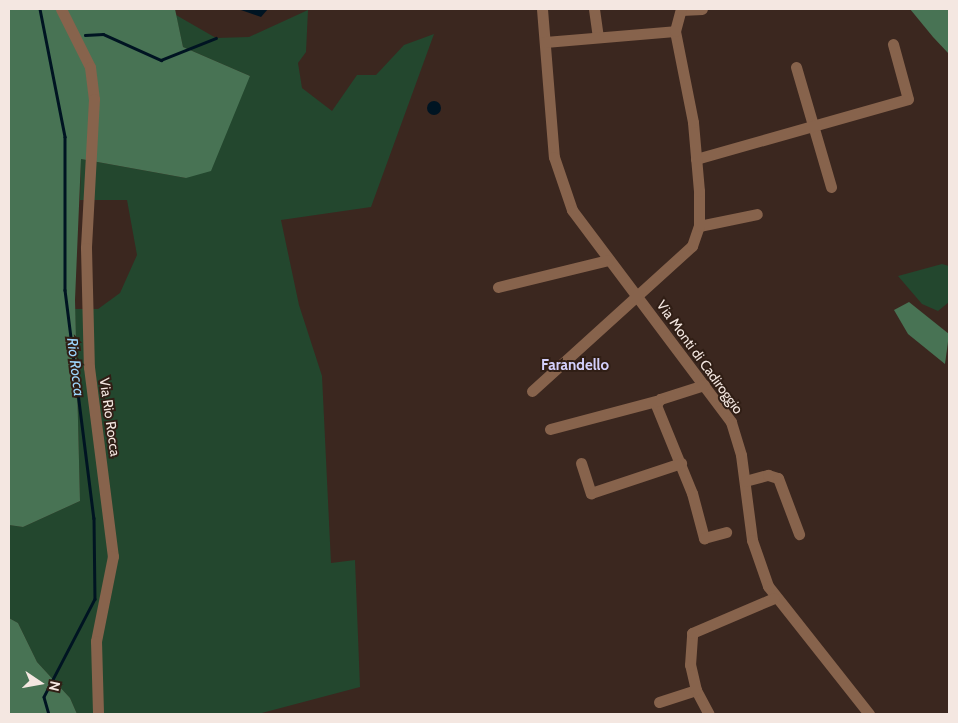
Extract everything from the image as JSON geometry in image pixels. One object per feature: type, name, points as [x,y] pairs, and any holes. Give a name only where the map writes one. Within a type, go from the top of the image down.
[{"type":"street","name":"Via Rio Rocca","points":[[61,9],[90,67],[94,99],[86,248],[89,368],[113,556],[96,641],[98,714]]},
{"type":"street","name":"Via Monti di Cadiroggio","points":[[542,9],[560,179],[572,210],[731,422],[745,481],[752,540],[774,598],[869,714]]},
{"type":"street","points":[[594,9],[598,36]]},
{"type":"street","points":[[532,391],[635,295],[685,255],[699,226],[692,114],[675,31],[681,9],[702,9]]},
{"type":"street","points":[[545,42],[598,36],[675,31]]},
{"type":"street","points":[[696,159],[908,99],[893,44]]},
{"type":"street","points":[[796,67],[831,187]]},
{"type":"street","points":[[699,226],[757,214]]},
{"type":"street","points":[[498,287],[608,260]]},
{"type":"street","points":[[550,429],[656,401],[704,385]]},
{"type":"street","points":[[656,401],[681,463],[704,538],[726,532]]},
{"type":"street","points":[[581,464],[591,493],[681,463]]},
{"type":"street","points":[[745,481],[768,474],[778,478],[799,534]]},
{"type":"street","points":[[710,714],[696,690],[690,665],[692,633],[774,598]]},
{"type":"street","points":[[658,702],[696,690]]},
{"type":"green space","points":[[9,9],[175,9],[183,47],[250,76],[211,171],[186,178],[81,159],[75,300],[80,501],[23,527],[9,525]]},
{"type":"green space","points":[[910,9],[949,9],[949,54],[933,37]]},
{"type":"green space","points":[[308,10],[306,52],[298,63],[302,88],[332,111],[357,75],[376,75],[404,45],[434,34],[371,207],[281,220],[299,305],[322,376],[331,563],[355,560],[360,687],[258,714],[77,714],[70,698],[37,662],[18,623],[9,618],[9,525],[23,527],[80,501],[75,309],[98,309],[120,293],[137,255],[127,200],[80,200],[81,159],[186,178],[250,76],[183,47],[176,15],[216,38],[249,37]]},
{"type":"green space","points":[[942,264],[949,266],[949,302],[938,311],[922,304],[898,276]]},
{"type":"green space","points":[[909,302],[949,334],[945,364],[908,334],[894,310]]},
{"type":"green space","points":[[9,618],[18,623],[37,662],[70,698],[77,714],[9,714]]},
{"type":"water","points":[[238,9],[268,9],[261,17]]},
{"type":"water","points":[[434,101],[439,103],[441,108],[439,113],[434,115],[429,113],[427,108],[429,103]]},
{"type":"waterway","name":"Rio Rocca","points":[[40,9],[65,137],[65,290],[94,518],[95,599],[44,697],[49,714]]},
{"type":"waterway","points":[[85,35],[103,34],[161,60],[216,38]]},
{"type":"district","name":"Farandello","points":[[575,366]]}]
